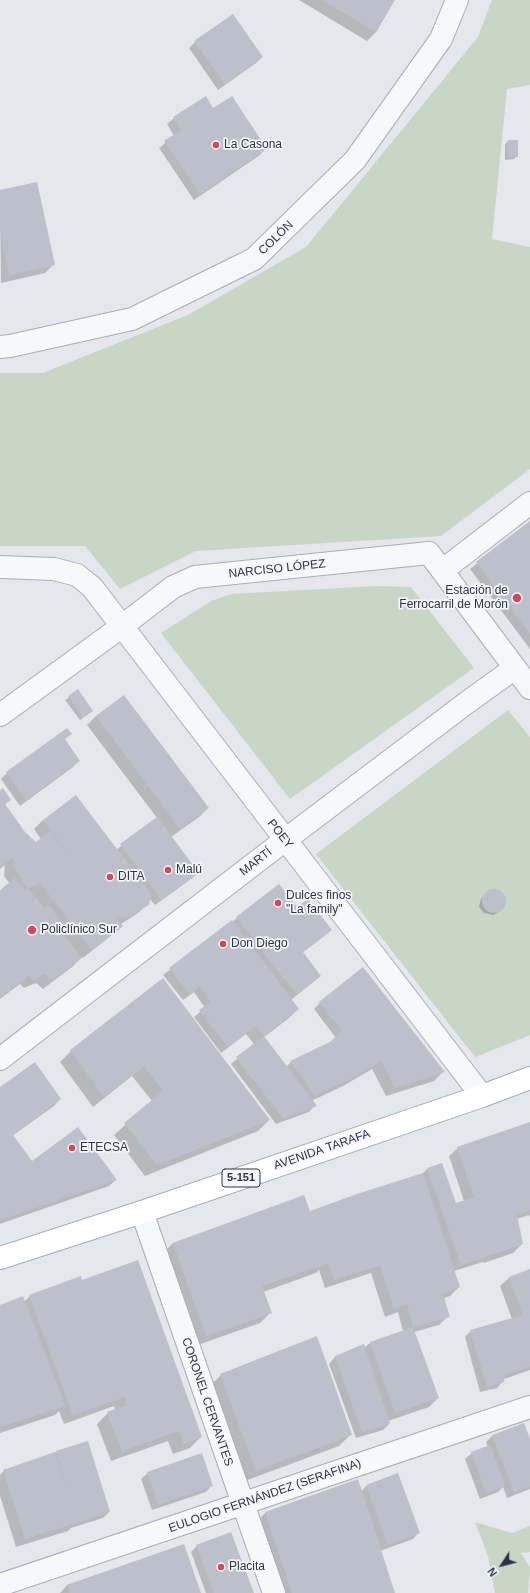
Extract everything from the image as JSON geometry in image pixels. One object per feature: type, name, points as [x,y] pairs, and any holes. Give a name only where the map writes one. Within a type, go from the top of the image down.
[{"type":"main road","name":"AVENIDA TARAFA","points":[[0,1258],[142,1212],[482,1096],[530,1078]]},
{"type":"street","name":"COLÓN","points":[[0,346],[10,346],[132,318],[254,259],[356,160],[441,39],[457,0]]},
{"type":"street","points":[[442,570],[530,503]]},
{"type":"street","name":"NARCISO LÓPEZ","points":[[0,715],[121,628],[173,587],[195,577],[430,553],[530,688]]},
{"type":"street","name":"POEY","points":[[0,568],[54,569],[77,575],[92,587],[121,628],[482,1096]]},
{"type":"street","name":"MARTÍ","points":[[0,1059],[285,840],[515,668]]},
{"type":"street","name":"CORONEL CERVANTES","points":[[142,1212],[274,1593]]},
{"type":"street","name":"EULOGIO FERNÁNDEZ (SERAFINA)","points":[[0,1585],[530,1407]]},
{"type":"green space","points":[[492,0],[530,0],[530,85],[507,89],[492,239],[530,247],[530,469],[441,536],[196,551],[120,589],[85,546],[0,546],[0,373],[43,373],[188,315],[306,247],[478,37]]},
{"type":"green space","points":[[377,586],[411,587],[474,668],[290,799],[161,633],[211,601],[231,594]]},
{"type":"green space","points":[[508,710],[530,737],[530,1035],[475,1057],[316,854]]},
{"type":"green space","points":[[475,1522],[512,1533],[530,1526],[530,1552],[521,1553],[530,1567],[528,1593],[495,1593],[488,1556]]},
{"type":"building","points":[[322,0],[395,0],[376,32]]},
{"type":"building","points":[[233,14],[263,57],[225,84],[194,41]]},
{"type":"building","name":"La Casona","points":[[206,96],[213,108],[232,96],[267,149],[200,194],[164,141],[181,130],[173,117]]},
{"type":"building","points":[[508,140],[518,140],[518,157],[508,157]]},
{"type":"building","points":[[37,182],[55,265],[9,275],[0,231],[0,190]]},
{"type":"building","name":"Estación de Ferrocarril de Morón","points":[[530,521],[530,634],[476,562]]},
{"type":"building","points":[[78,689],[93,711],[83,718],[68,696]]},
{"type":"building","points":[[124,695],[209,808],[180,829],[96,716]]},
{"type":"building","points":[[67,728],[72,734],[65,739],[80,761],[26,800],[6,772]]},
{"type":"building","points":[[3,788],[11,800],[5,804],[25,832],[36,842],[50,831],[82,872],[43,820],[76,795],[151,894],[149,905],[126,918],[116,917],[123,926],[92,950],[40,883],[28,888],[13,867],[13,858],[0,867],[0,790]]},
{"type":"building","points":[[157,817],[199,873],[162,900],[120,844]]},
{"type":"building","name":"Policlínico Sur","points":[[15,878],[24,890],[28,888],[44,909],[49,905],[66,929],[62,932],[82,958],[52,980],[45,974],[33,980],[29,976],[0,998],[0,890]]},
{"type":"building","points":[[279,884],[297,907],[308,899],[332,930],[303,952],[321,976],[297,995],[236,917]]},
{"type":"building","points":[[494,889],[503,892],[506,901],[503,910],[494,913],[485,910],[482,901],[485,892]]},
{"type":"building","points":[[232,920],[299,1009],[264,1036],[256,1026],[228,1047],[199,1010],[211,1002],[200,987],[190,995],[169,968]]},
{"type":"building","points":[[363,967],[445,1072],[395,1088],[381,1061],[353,1078],[315,1095],[290,1061],[330,1042],[342,1031],[319,1002]]},
{"type":"building","points":[[163,978],[270,1120],[157,1165],[124,1123],[163,1091],[144,1066],[104,1097],[70,1050]]},
{"type":"building","points":[[264,1036],[317,1106],[283,1118],[236,1057]]},
{"type":"building","name":"ETECSA","points":[[35,1062],[61,1099],[13,1135],[32,1161],[78,1127],[117,1180],[0,1220],[0,1087]]},
{"type":"building","points":[[530,1122],[530,1210],[517,1215],[523,1244],[461,1265],[427,1168],[442,1163],[456,1203],[474,1197],[457,1147]]},
{"type":"building","points":[[423,1173],[460,1287],[443,1294],[450,1317],[413,1327],[407,1304],[394,1309],[380,1265],[334,1280],[328,1263],[262,1286],[272,1313],[206,1336],[173,1243],[304,1195],[310,1211]]},
{"type":"building","points":[[138,1260],[202,1437],[184,1444],[179,1431],[122,1451],[107,1412],[128,1405],[125,1397],[73,1415],[29,1295],[81,1276],[82,1280]]},
{"type":"building","points":[[530,1269],[530,1366],[505,1375],[504,1382],[487,1387],[470,1330],[523,1315],[509,1277]]},
{"type":"building","points":[[23,1296],[65,1406],[0,1427],[0,1305]]},
{"type":"building","points":[[413,1327],[439,1398],[395,1413],[370,1342]]},
{"type":"building","points":[[317,1336],[352,1435],[256,1471],[220,1374]]},
{"type":"building","points":[[364,1344],[390,1424],[362,1432],[335,1356]]},
{"type":"building","points":[[524,1423],[530,1439],[530,1486],[514,1492],[492,1435]]},
{"type":"building","points":[[88,1441],[110,1512],[25,1539],[3,1470],[55,1452],[71,1499],[56,1451]]},
{"type":"building","points":[[490,1445],[505,1486],[486,1493],[471,1452]]},
{"type":"building","points":[[202,1453],[213,1486],[158,1505],[147,1472]]},
{"type":"building","points":[[398,1473],[420,1533],[388,1545],[366,1485]]},
{"type":"building","points":[[358,1479],[395,1593],[292,1593],[265,1512]]},
{"type":"building","points":[[231,1532],[254,1593],[214,1593],[196,1545]]},
{"type":"building","points":[[184,1544],[201,1593],[70,1593],[67,1585]]},
{"type":"place","name":"La Casona","points":[[216,145]]},
{"type":"place","name":"Estación de Ferrocarril de Morón","points":[[517,598]]},
{"type":"place","name":"Malú","points":[[168,870]]},
{"type":"place","name":"DITA","points":[[110,877]]},
{"type":"place","name":"Dulces finos \"La family\"","points":[[278,903]]},
{"type":"place","name":"Policlínico Sur","points":[[32,930]]},
{"type":"place","name":"Don Diego","points":[[223,944]]},
{"type":"place","name":"ETECSA","points":[[72,1148]]},
{"type":"place","name":"Placita","points":[[221,1567]]}]
